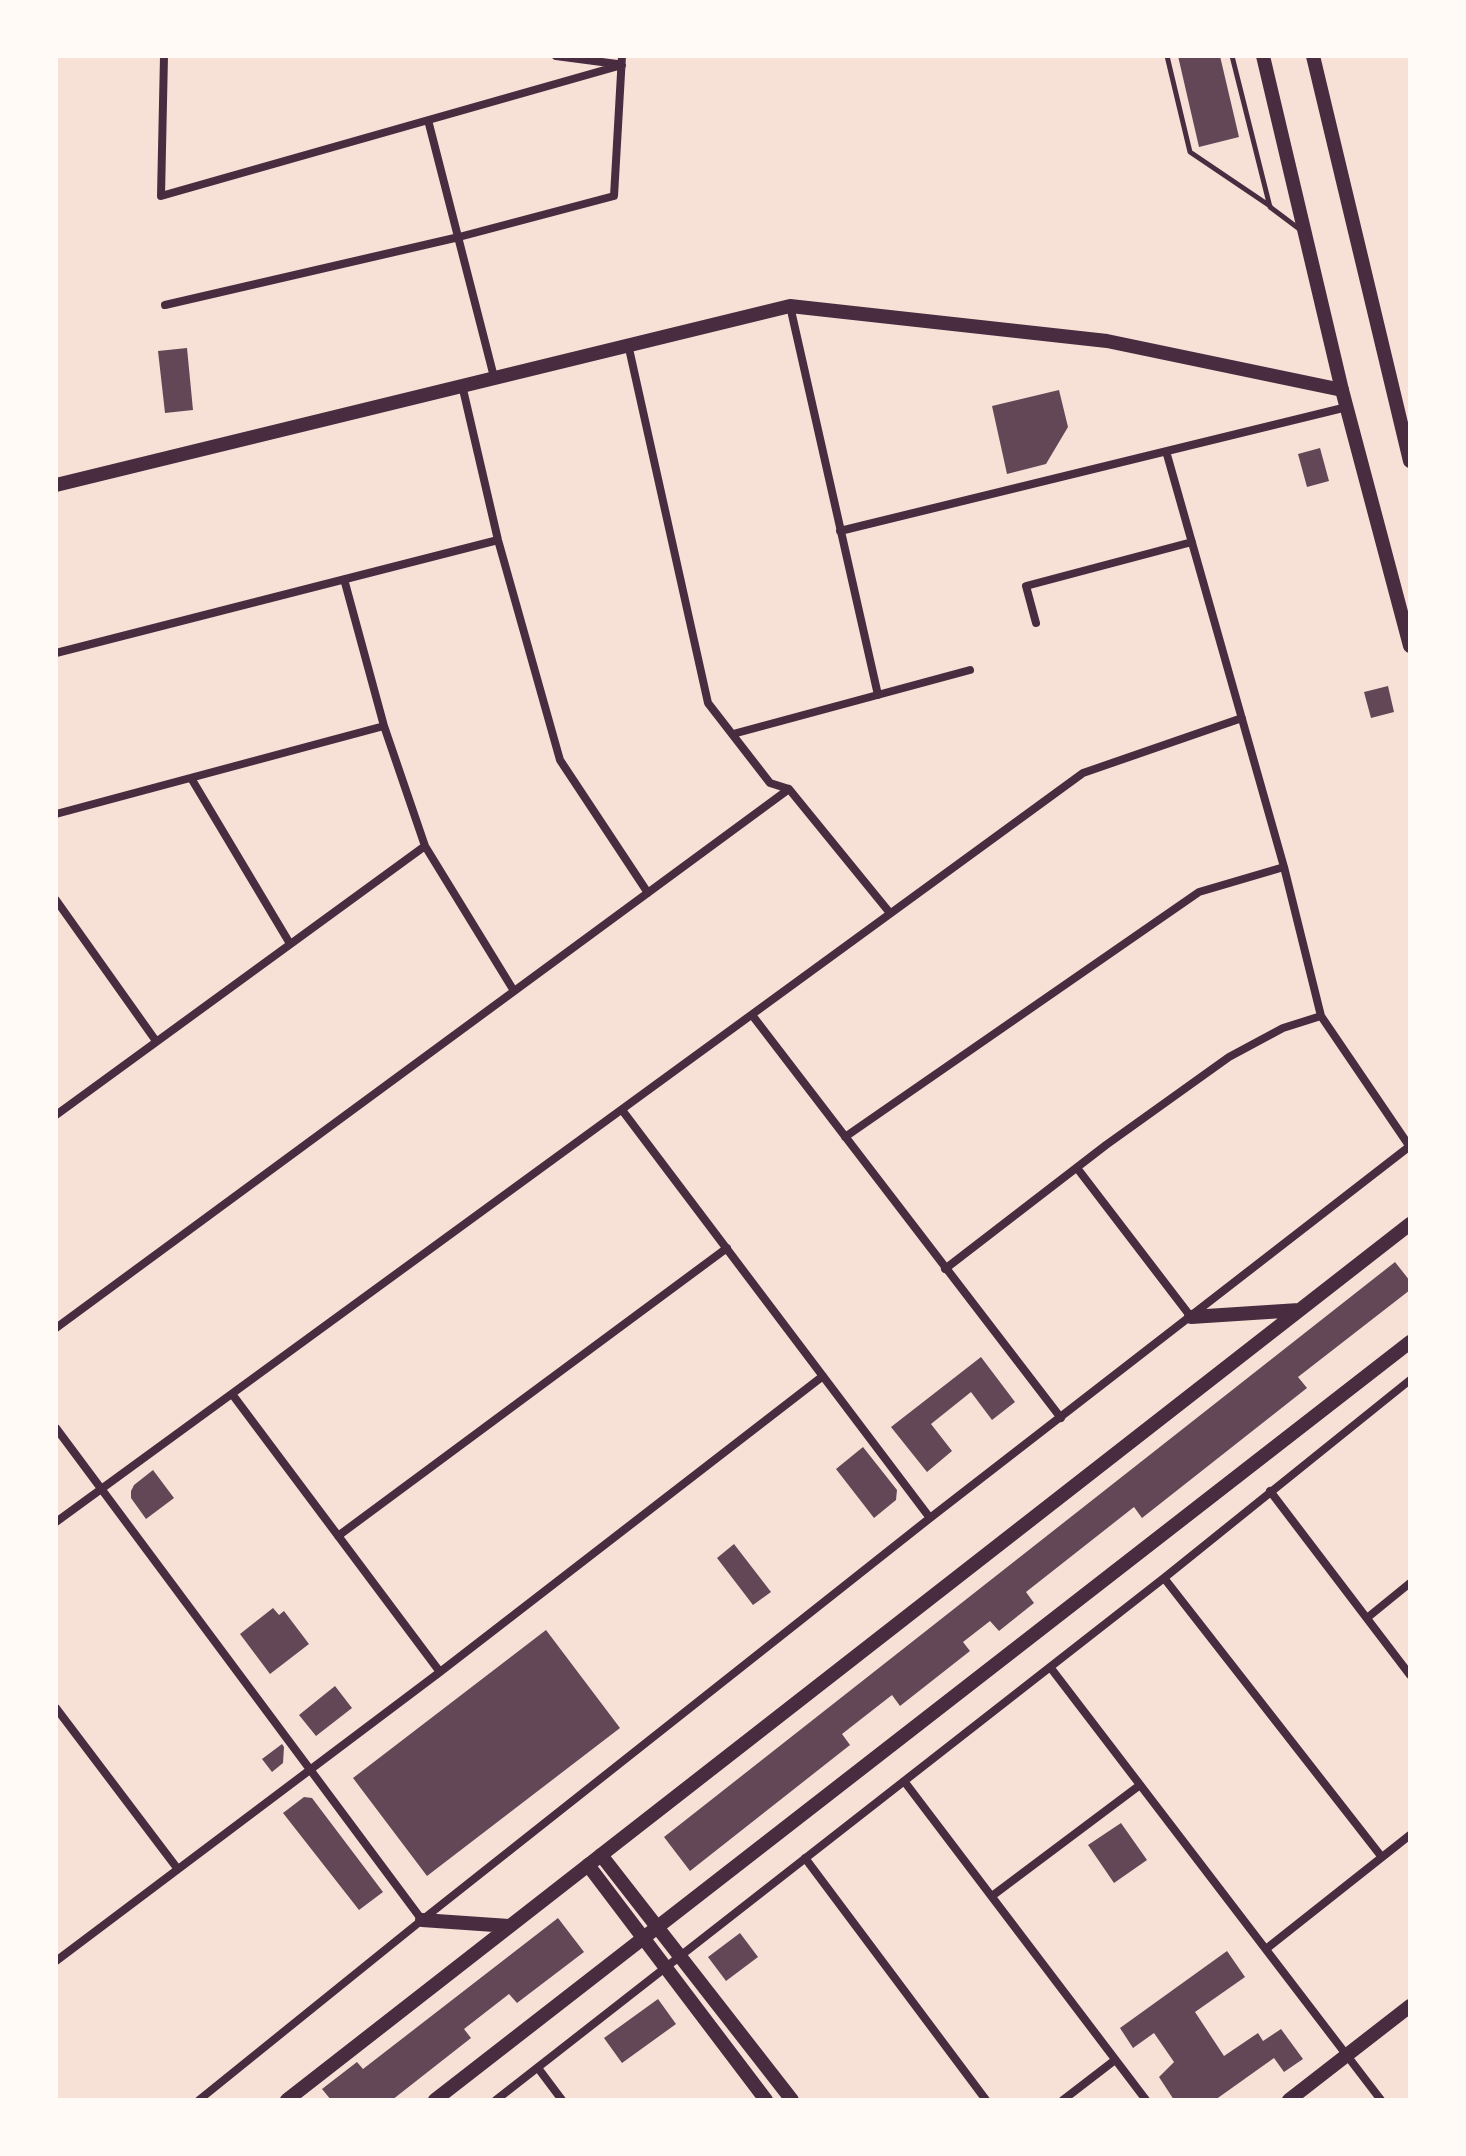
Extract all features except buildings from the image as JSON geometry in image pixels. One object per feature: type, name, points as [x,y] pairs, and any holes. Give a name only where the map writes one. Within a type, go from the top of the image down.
[{"type":"main road","points":[[1263,56],[1342,390],[1410,646]]},
{"type":"main road","points":[[1313,56],[1410,461]]},
{"type":"main road","points":[[56,485],[790,306],[1107,341],[1342,390]]},
{"type":"main road","points":[[287,2100],[1410,1224]]},
{"type":"main road","points":[[1191,1317],[1299,1310]]},
{"type":"main road","points":[[435,2100],[1410,1342]]},
{"type":"main road","points":[[601,1855],[792,2100]]},
{"type":"main road","points":[[588,1865],[766,2100]]},
{"type":"main road","points":[[422,1920],[509,1926]]},
{"type":"main road","points":[[1289,2100],[1410,2006]]},
{"type":"street","points":[[164,56],[161,196],[428,120],[622,60]]},
{"type":"street","points":[[556,56],[622,60]]},
{"type":"street","points":[[165,305],[459,237],[614,196],[622,60]]},
{"type":"street","points":[[428,120],[494,377]]},
{"type":"street","points":[[790,306],[878,695]]},
{"type":"street","points":[[628,344],[708,703],[770,783],[789,789],[890,913]]},
{"type":"street","points":[[461,385],[498,540],[560,760],[648,893]]},
{"type":"street","points":[[840,531],[1347,407]]},
{"type":"street","points":[[199,2100],[930,1518],[1410,1146],[1321,1016],[1284,867],[1166,451]]},
{"type":"street","points":[[56,653],[498,540]]},
{"type":"street","points":[[1036,623],[1026,586],[1192,542]]},
{"type":"street","points":[[344,579],[384,726],[425,846],[514,991]]},
{"type":"street","points":[[733,734],[970,670]]},
{"type":"street","points":[[56,1522],[1083,773],[1242,718]]},
{"type":"street","points":[[56,814],[384,726]]},
{"type":"street","points":[[191,778],[289,942]]},
{"type":"street","points":[[56,1328],[789,789]]},
{"type":"street","points":[[56,1115],[289,942],[425,846]]},
{"type":"street","points":[[845,1137],[1199,892],[1284,867]]},
{"type":"street","points":[[56,900],[156,1041]]},
{"type":"street","points":[[752,1015],[1061,1418]]},
{"type":"street","points":[[945,1269],[1077,1168],[1253,1042],[1321,1016]]},
{"type":"street","points":[[622,1110],[930,1518]]},
{"type":"street","points":[[1077,1168],[1191,1317]]},
{"type":"street","points":[[338,1536],[727,1248]]},
{"type":"street","points":[[56,1961],[440,1672],[823,1376]]},
{"type":"street","points":[[496,2100],[1164,1578],[1410,1380]]},
{"type":"street","points":[[232,1394],[440,1672]]},
{"type":"street","points":[[56,1428],[422,1920]]},
{"type":"street","points":[[1270,1491],[1410,1675]]},
{"type":"street","points":[[1164,1578],[1381,1856]]},
{"type":"street","points":[[1367,1618],[1410,1583]]},
{"type":"street","points":[[1050,1667],[1381,2100]]},
{"type":"street","points":[[56,1708],[60,1721],[177,1868]]},
{"type":"street","points":[[904,1781],[1146,2100]]},
{"type":"street","points":[[992,1896],[1140,1785]]},
{"type":"street","points":[[1266,1949],[1410,1835]]},
{"type":"street","points":[[805,1858],[986,2100]]},
{"type":"street","points":[[1063,2100],[1115,2060]]},
{"type":"street","points":[[538,2068],[562,2100]]},
{"type":"lane","points":[[1167,56],[1190,152],[1306,234]]},
{"type":"lane","points":[[1232,56],[1270,207]]}]
